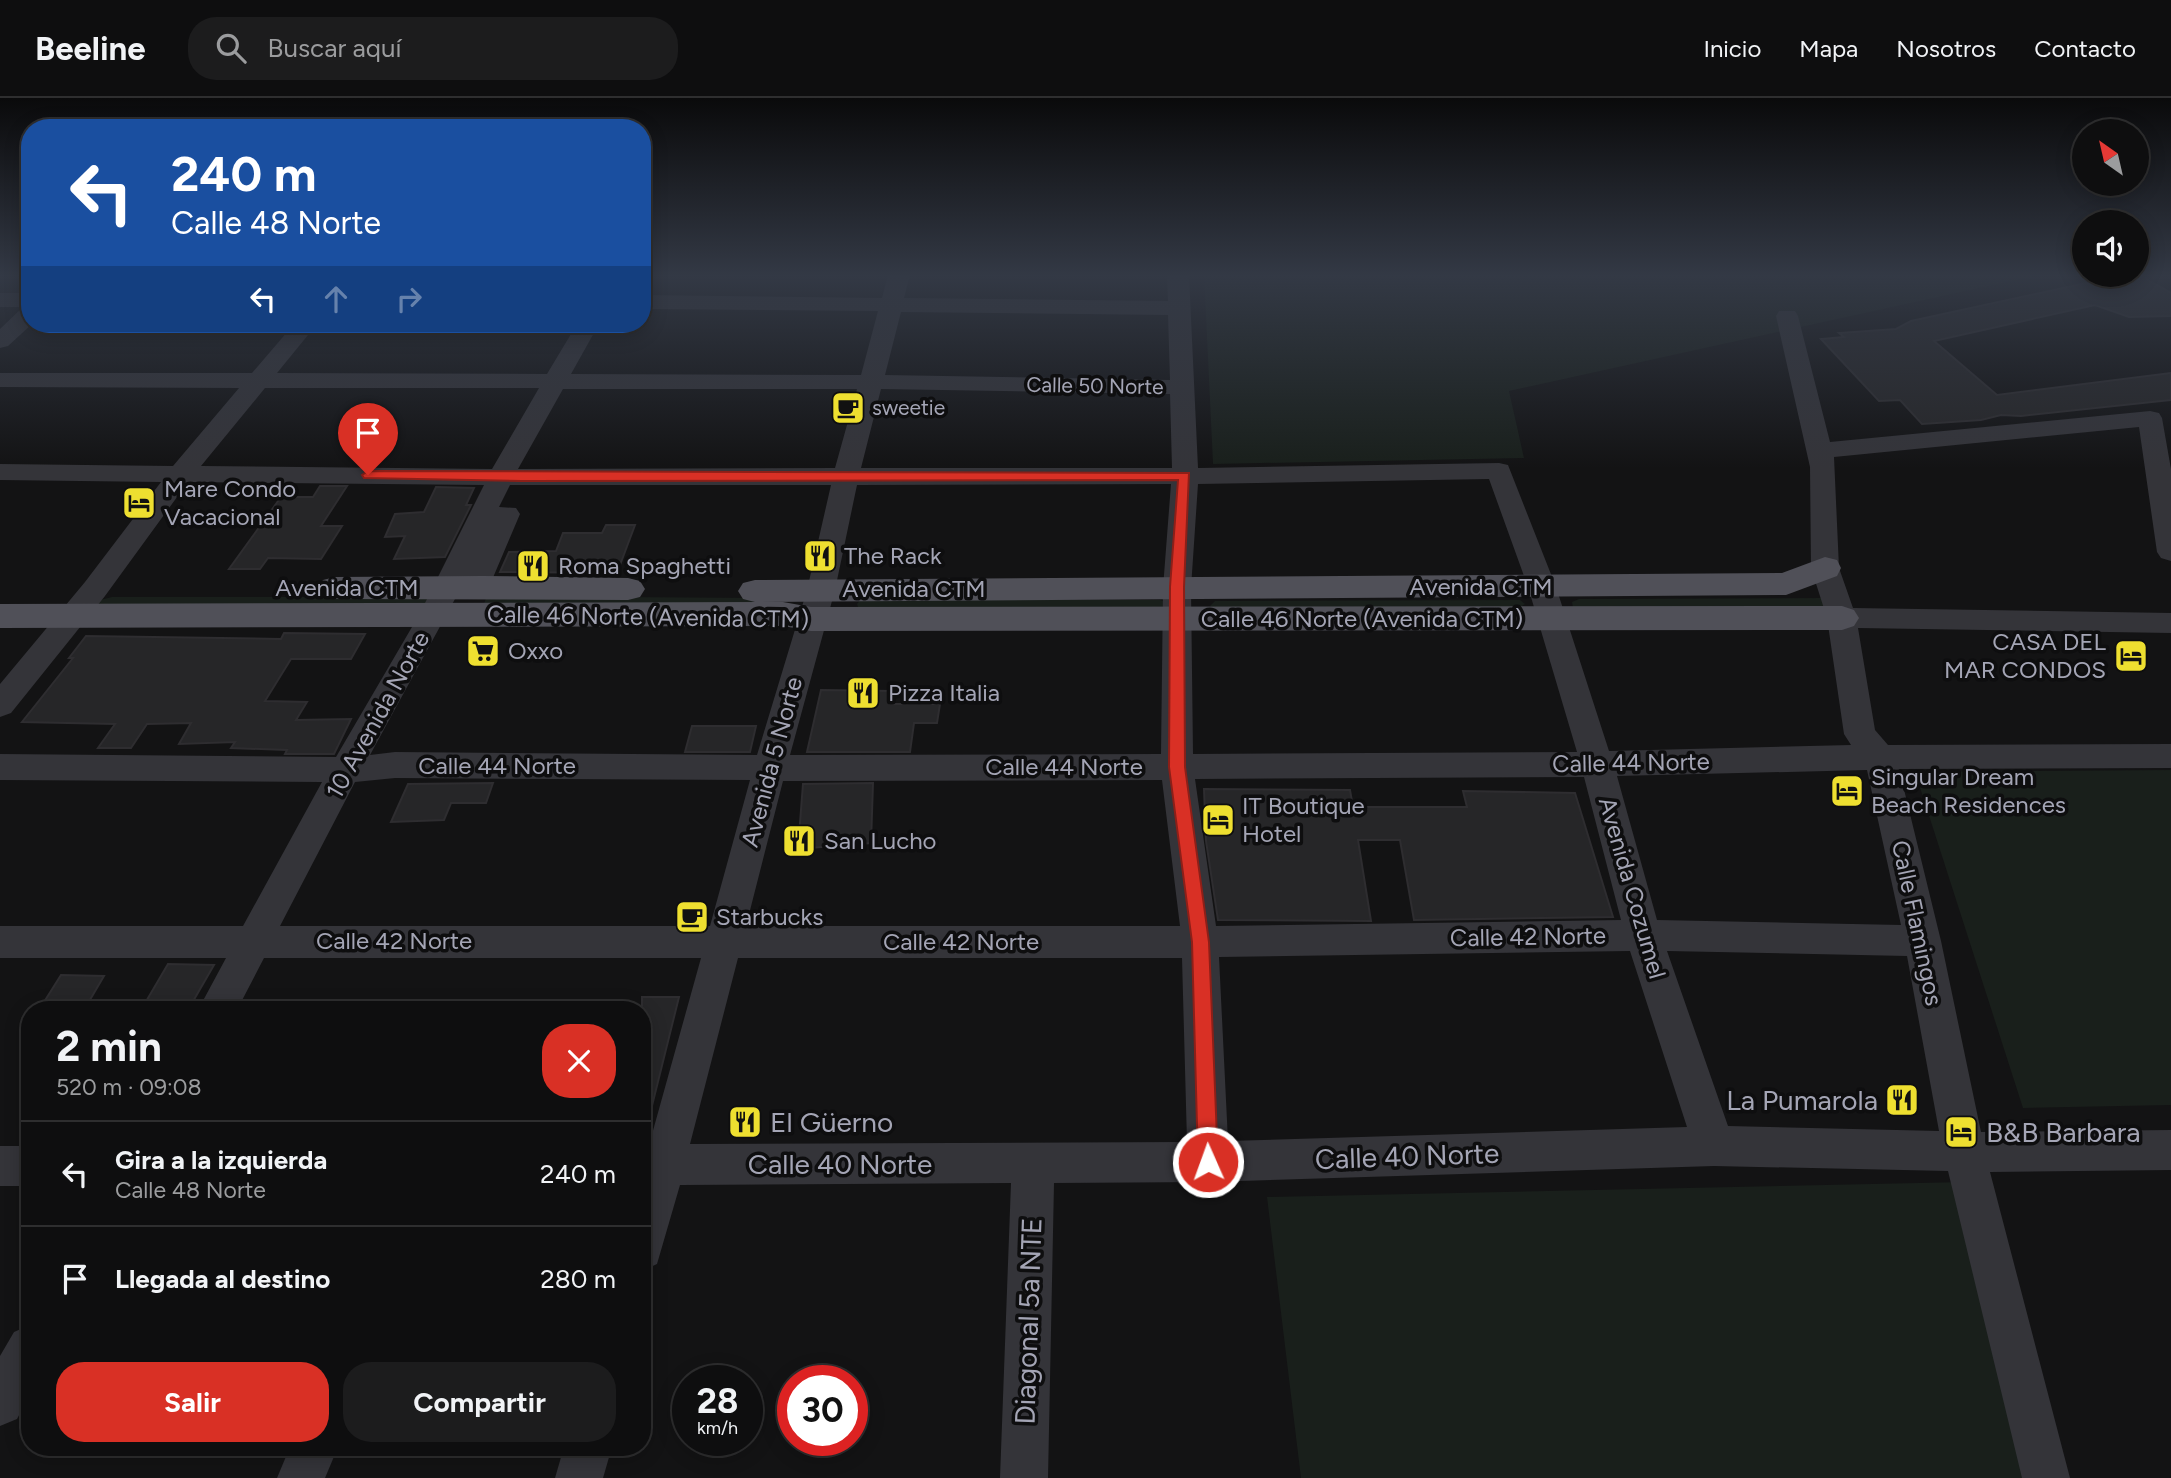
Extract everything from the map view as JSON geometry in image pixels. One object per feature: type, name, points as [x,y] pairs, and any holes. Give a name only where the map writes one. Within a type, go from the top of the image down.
[{"type":"main road","name":"Avenida CTM","points":[[1546,603],[1786,583],[1825,568]]},
{"type":"main road","name":"Avenida CTM","points":[[0,589],[95,589],[454,601]]},
{"type":"main road","name":"Avenida CTM","points":[[0,616],[454,601]]},
{"type":"main road","name":"Calle 46 Norte (Avenida CTM)","points":[[454,601],[801,604],[1546,603],[1842,618]]},
{"type":"street","points":[[0,705],[95,589],[181,473],[293,339]]},
{"type":"street","points":[[564,382],[582,339]]},
{"type":"street","points":[[564,382],[596,339]]},
{"type":"street","name":"Avenida 5 Norte","points":[[651,1186],[654,1165],[725,942],[770,768],[801,604],[846,476],[881,339]]},
{"type":"street","points":[[1180,339],[1185,476],[1176,603],[1177,767],[1200,942],[1208,1162]]},
{"type":"street","name":"Calle Flamingos","points":[[1793,339],[1823,467],[1825,568],[1842,618],[1860,734],[1880,757],[1923,941],[1964,1152],[2046,1478]]},
{"type":"street","name":"Calle 50 Norte","points":[[0,380],[870,382],[1182,387]]},
{"type":"street","name":"10 Avenida Norte","points":[[222,1001],[345,770],[454,601],[512,477],[564,382]]},
{"type":"street","points":[[1819,451],[2150,418],[2171,552]]},
{"type":"street","name":"Avenida Cozumel","points":[[1185,476],[1499,471],[1546,603],[1597,764],[1643,935],[1714,1146]]},
{"type":"street","points":[[0,472],[512,477],[1185,476]]},
{"type":"street","points":[[1842,618],[2171,622]]},
{"type":"street","name":"Calle 44 Norte","points":[[0,767],[345,770],[385,766],[1177,767],[1597,764],[1880,757],[2171,756]]},
{"type":"street","name":"Calle 42 Norte","points":[[0,942],[1200,942],[1643,935],[1923,941]]},
{"type":"street","name":"Calle 40 Norte","points":[[654,1165],[1208,1162],[1714,1146],[1964,1152],[2171,1150]]},
{"type":"street","name":"Diagonal 5a NTE","points":[[1024,1478],[1033,1164]]},
{"type":"street","points":[[0,1166],[21,1166]]},
{"type":"street","points":[[0,1402],[21,1364]]},
{"type":"street","points":[[302,1478],[311,1456]]},
{"type":"street","points":[[579,1478],[585,1456]]},
{"type":"shaded area","points":[[1207,339],[1744,339],[1509,391],[1524,458],[1213,464]]},
{"type":"shaded area","points":[[487,596],[772,598],[776,604],[483,606]]},
{"type":"shaded area","points":[[112,597],[427,597],[431,601],[427,606],[95,606],[100,600]]},
{"type":"shaded area","points":[[1821,598],[1826,601],[1824,609],[1573,608],[1572,602],[1579,599]]},
{"type":"shaded area","points":[[861,599],[1160,600],[1164,601],[1164,609],[859,610],[857,604]]},
{"type":"shaded area","points":[[1520,600],[1525,604],[1519,608],[1215,610],[1210,606],[1215,601]]},
{"type":"shaded area","points":[[2171,770],[2171,1105],[2023,1108],[1915,772]]},
{"type":"shaded area","points":[[1965,1182],[2028,1478],[1301,1478],[1267,1197]]},
{"type":"building","points":[[1821,339],[1941,339],[1934,341],[1997,395],[2171,373],[2171,400],[2021,416],[2001,415],[1981,420],[1922,424],[1900,400],[1879,401]]},
{"type":"building","points":[[320,486],[347,486],[321,526],[342,526],[321,559],[268,558],[260,569],[229,569],[281,497],[313,497]]},
{"type":"building","points":[[436,487],[474,488],[466,505],[471,505],[445,557],[394,559],[405,536],[385,537],[395,514],[424,512]]},
{"type":"building","points":[[606,525],[635,525],[617,573],[500,572],[509,552],[556,551],[563,533],[602,533]]},
{"type":"building","points":[[284,633],[365,634],[351,659],[291,659],[265,701],[307,702],[296,720],[351,719],[334,754],[285,754],[287,750],[231,748],[235,742],[179,744],[191,723],[147,724],[131,748],[98,748],[115,724],[22,722],[73,658],[69,658],[86,636],[281,639]]},
{"type":"building","points":[[821,690],[892,691],[890,704],[940,704],[937,723],[914,723],[910,752],[807,752]]},
{"type":"building","points":[[692,726],[756,726],[750,752],[685,752]]},
{"type":"building","points":[[493,783],[486,803],[451,803],[444,820],[391,822],[408,784]]},
{"type":"building","points":[[873,783],[871,843],[798,849],[803,784]]},
{"type":"building","points":[[1204,789],[1350,790],[1353,807],[1467,807],[1463,791],[1575,793],[1613,917],[1414,920],[1400,840],[1358,840],[1371,921],[1218,920],[1206,841]]},
{"type":"building","points":[[168,964],[214,965],[193,1001],[146,1001]]},
{"type":"building","points":[[61,975],[104,976],[89,1001],[45,1001]]},
{"type":"building","points":[[642,997],[679,997],[651,1110],[651,1001],[642,1001]]},
{"type":"place","name":"sweetie","points":[[848,408]]},
{"type":"place","name":"Mare Condo Vacacional","points":[[139,503]]},
{"type":"place","name":"The Rack","points":[[820,556]]},
{"type":"place","name":"Roma Spaghetti","points":[[533,566]]},
{"type":"place","name":"Oxxo","points":[[483,651]]},
{"type":"place","name":"CASA DEL MAR CONDOS","points":[[2131,656]]},
{"type":"place","name":"Pizza Italia","points":[[863,693]]},
{"type":"place","name":"Singular Dream Beach Residences","points":[[1847,791]]},
{"type":"place","name":"IT Boutique Hotel","points":[[1218,820]]},
{"type":"place","name":"San Lucho","points":[[799,841]]},
{"type":"place","name":"Starbucks","points":[[692,917]]},
{"type":"place","name":"La Pumarola","points":[[1902,1100]]},
{"type":"place","name":"El Güerno","points":[[745,1122]]},
{"type":"place","name":"B&B Barbara","points":[[1961,1132]]},
{"type":"route","points":[[368,475],[1185,476],[1176,619],[1177,767],[1200,942],[1208,1162]]}]
